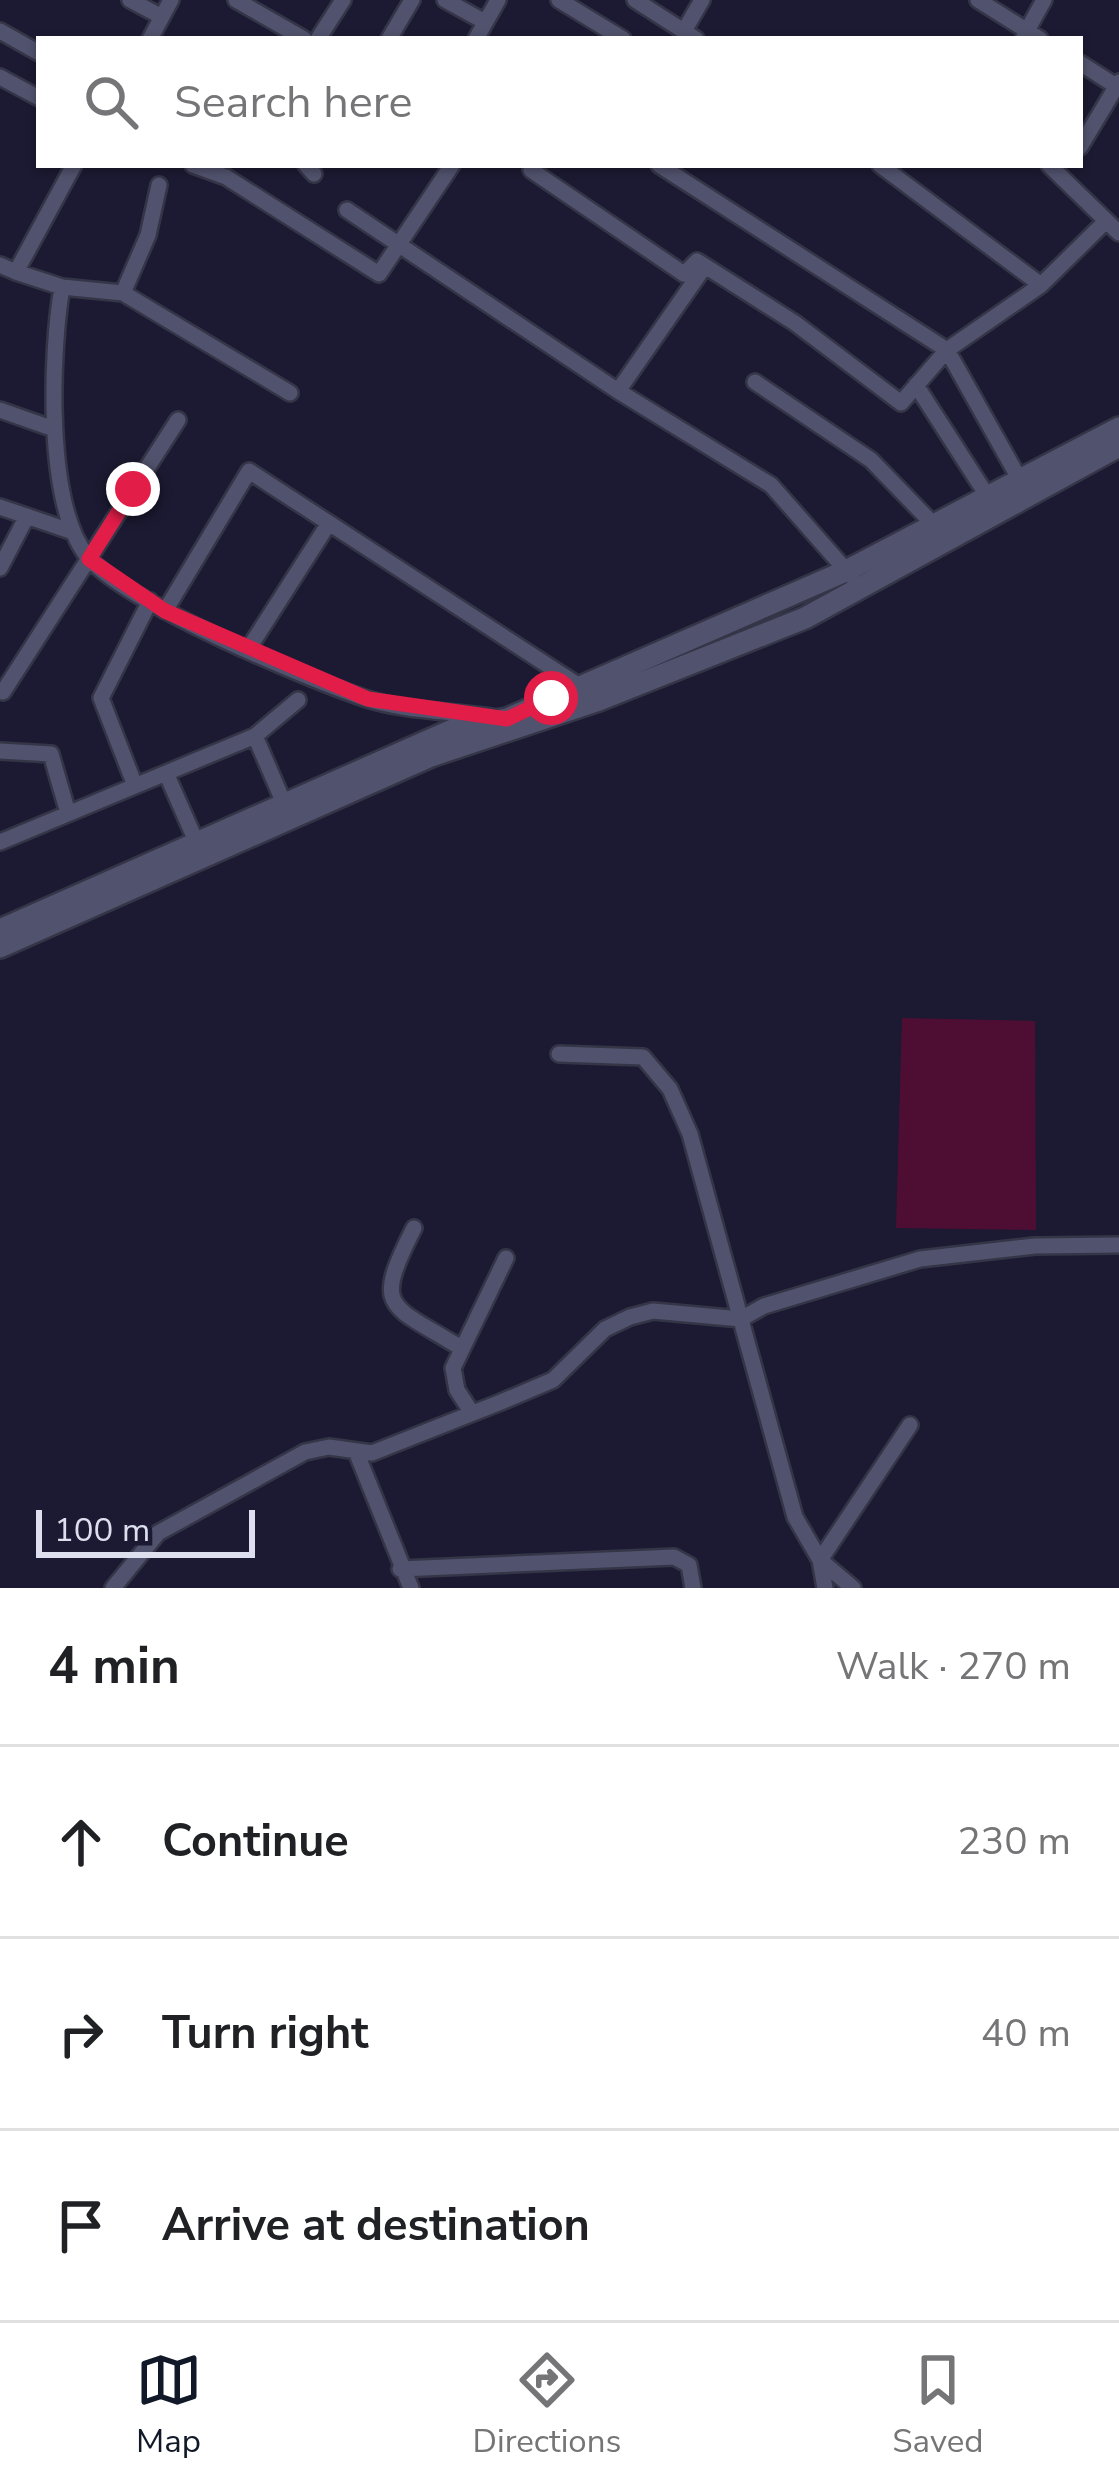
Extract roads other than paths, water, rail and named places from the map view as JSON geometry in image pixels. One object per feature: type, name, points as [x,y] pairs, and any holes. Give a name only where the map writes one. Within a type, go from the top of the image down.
[{"type":"street","points":[[130,0],[162,17]]},
{"type":"street","points":[[152,36],[171,0]]},
{"type":"street","points":[[236,0],[299,36]]},
{"type":"street","points":[[267,18],[277,0]]},
{"type":"street","points":[[320,36],[343,0]]},
{"type":"street","points":[[391,36],[412,0]]},
{"type":"street","points":[[445,0],[485,22]]},
{"type":"street","points":[[478,36],[498,0]]},
{"type":"street","points":[[559,0],[618,36]]},
{"type":"street","points":[[635,0],[690,35],[702,0]]},
{"type":"street","points":[[978,0],[1030,36],[1044,0]]},
{"type":"street","points":[[0,31],[36,51]]},
{"type":"street","points":[[1083,65],[1118,85],[1083,142]]},
{"type":"street","points":[[0,77],[36,96]]},
{"type":"street","points":[[72,168],[8,269],[62,287],[123,293],[290,393]]},
{"type":"street","points":[[201,168],[226,177],[379,274],[450,168]]},
{"type":"street","points":[[664,168],[947,350],[1020,480]]},
{"type":"street","points":[[884,168],[1041,285]]},
{"type":"street","points":[[531,170],[684,274],[697,261],[705,266],[795,323],[901,403],[947,350],[1115,227],[1060,168]]},
{"type":"street","points":[[123,293],[148,236],[159,185]]},
{"type":"street","points":[[347,210],[619,391],[771,484],[861,591]]},
{"type":"street","points":[[619,391],[705,266]]},
{"type":"street","points":[[62,287],[52,348],[54,429],[73,532],[89,559],[165,611],[368,699],[510,724]]},
{"type":"street","points":[[755,382],[871,460],[935,526]]},
{"type":"street","points":[[916,385],[988,497]]},
{"type":"street","points":[[0,410],[54,429]]},
{"type":"street","points":[[3,692],[178,420]]},
{"type":"street","points":[[590,693],[848,570],[1119,428]]},
{"type":"street","points":[[0,930],[510,724],[861,591],[1119,446]]},
{"type":"street","points":[[165,611],[249,471],[590,693]]},
{"type":"street","points":[[0,507],[73,532]]},
{"type":"street","points":[[0,568],[27,516]]},
{"type":"street","points":[[249,648],[329,523]]},
{"type":"street","points":[[134,783],[101,698],[149,601]]},
{"type":"street","points":[[0,842],[255,736],[298,700]]},
{"type":"street","points":[[0,947],[283,801],[459,728],[510,724]]},
{"type":"street","points":[[255,736],[283,801]]},
{"type":"street","points":[[0,751],[51,754],[68,813]]},
{"type":"street","points":[[166,773],[199,848]]},
{"type":"street","points":[[559,1054],[634,1055],[660,1074],[690,1135],[789,1500],[820,1560],[825,1588]]},
{"type":"street","points":[[414,1228],[388,1279],[390,1297],[400,1310],[461,1348]]},
{"type":"street","points":[[113,1588],[141,1549],[175,1523],[305,1452],[329,1447],[357,1454],[553,1380],[605,1329],[630,1317],[653,1310],[741,1319],[764,1306],[920,1259],[1035,1246],[1119,1245]]},
{"type":"street","points":[[472,1413],[452,1375],[506,1258]]},
{"type":"street","points":[[820,1560],[910,1425]]},
{"type":"street","points":[[357,1454],[411,1588]]},
{"type":"street","points":[[400,1569],[674,1557],[689,1565],[693,1588]]},
{"type":"street","points":[[820,1560],[853,1588]]}]
